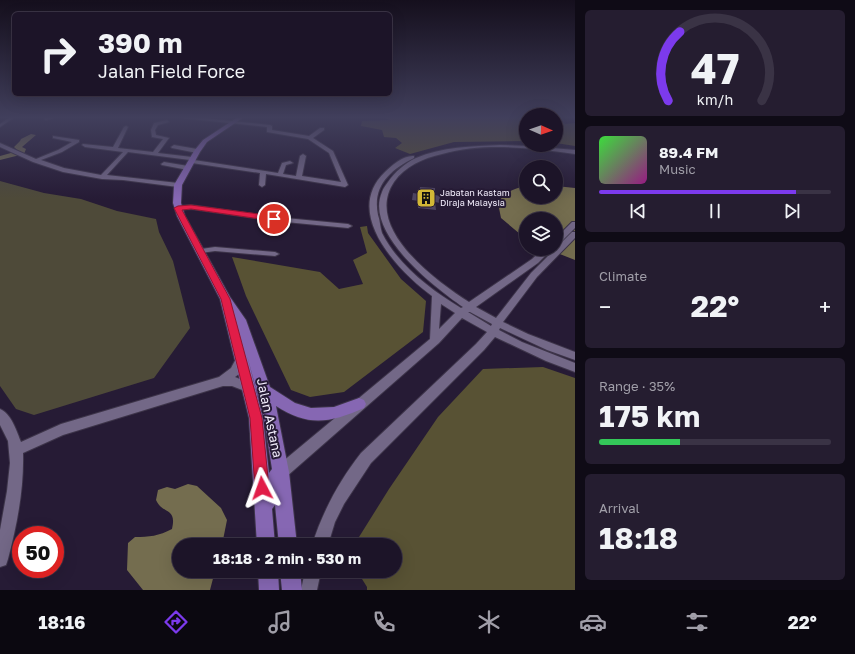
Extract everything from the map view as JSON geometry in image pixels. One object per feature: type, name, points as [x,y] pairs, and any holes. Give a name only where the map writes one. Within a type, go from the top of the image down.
[{"type":"main road","name":"Jalan Astana","points":[[202,145],[196,151],[178,186],[179,211],[226,299],[250,388],[259,444],[266,538]]},
{"type":"main road","name":"Jalan Astana","points":[[226,299],[236,310],[267,392],[281,472],[287,538]]},
{"type":"main road","points":[[267,392],[288,407],[305,414],[330,415],[341,413],[359,404]]},
{"type":"main road","points":[[271,538],[268,499],[273,478],[281,472]]},
{"type":"main road","points":[[268,578],[269,590]]},
{"type":"main road","points":[[273,578],[274,590]]},
{"type":"main road","points":[[291,578],[292,590]]},
{"type":"street","points":[[0,145],[35,161],[63,170],[102,177],[123,178],[178,186]]},
{"type":"street","points":[[35,161],[60,151],[70,145]]},
{"type":"street","points":[[85,145],[155,154],[345,185],[331,152],[320,145]]},
{"type":"street","points":[[155,154],[162,145]]},
{"type":"street","points":[[473,145],[434,150],[414,156],[398,164],[385,174],[373,197],[372,210],[376,226],[382,238],[402,266],[436,296],[466,310],[534,352],[575,368]]},
{"type":"street","points":[[466,310],[409,258],[393,237],[386,222],[383,209],[384,194],[391,181],[401,170],[419,160],[455,149],[508,146],[575,151]]},
{"type":"street","points":[[174,148],[196,151]]},
{"type":"street","points":[[563,149],[575,151]]},
{"type":"street","points":[[102,177],[127,150]]},
{"type":"street","points":[[299,178],[303,156]]},
{"type":"street","points":[[280,174],[284,164],[290,163]]},
{"type":"street","points":[[164,164],[188,168]]},
{"type":"street","points":[[262,185],[263,171]]},
{"type":"street","points":[[179,211],[194,208],[274,219],[348,226]]},
{"type":"street","points":[[563,235],[575,224]]},
{"type":"street","points":[[281,472],[435,340],[466,310],[540,263],[575,234]]},
{"type":"street","points":[[201,251],[215,249],[275,254]]},
{"type":"street","points":[[322,538],[334,504],[351,477],[366,458],[457,370],[495,327],[534,275],[544,256]]},
{"type":"street","points":[[435,340],[433,330],[438,305],[436,296]]},
{"type":"street","points":[[495,327],[528,337],[575,356]]},
{"type":"street","points":[[16,450],[61,430],[223,381],[235,371],[242,358]]},
{"type":"street","points":[[223,381],[239,383],[250,388]]},
{"type":"street","points":[[0,414],[10,431],[16,450],[11,510],[0,559]]},
{"type":"street","points":[[309,590],[312,578]]},
{"type":"shaded area","points":[[400,145],[445,145],[410,154],[395,148]]},
{"type":"shaded area","points":[[0,181],[44,193],[81,199],[117,211],[156,219],[159,232],[173,261],[190,328],[154,378],[34,415],[16,409],[0,386]]},
{"type":"shaded area","points":[[563,187],[575,188],[575,260],[563,255],[563,212],[519,212],[519,233],[501,218],[498,203],[500,199],[519,188],[519,204],[563,204]]},
{"type":"shaded area","points":[[367,226],[368,233],[401,279],[426,301],[423,332],[344,392],[310,397],[291,390],[246,296],[232,257],[320,272],[339,289],[363,284],[353,260],[367,253],[360,227]]},
{"type":"shaded area","points":[[543,367],[575,378],[575,590],[367,590],[367,587],[361,578],[402,578],[402,538],[358,538],[389,489],[438,417],[483,369]]},
{"type":"shaded area","points":[[188,484],[197,486],[221,508],[227,520],[223,538],[172,538],[172,578],[213,578],[210,590],[143,590],[127,570],[128,543],[135,537],[154,536],[172,529],[173,517],[159,505],[156,500],[158,490],[167,487],[175,489]]},
{"type":"building","name":"Jabatan Kastam Diraja Malaysia","points":[[420,187],[435,188],[435,195],[440,196],[440,203],[435,202],[436,210],[418,208],[419,201],[412,200],[413,193],[419,194]]},
{"type":"waterway","points":[[0,158],[21,152],[22,149],[17,147],[20,145]]},
{"type":"place","name":"Jabatan Kastam Diraja Malaysia","points":[[426,198]]},
{"type":"route","points":[[262,488],[256,418],[250,388],[226,299],[178,208],[191,207],[274,219]]}]
